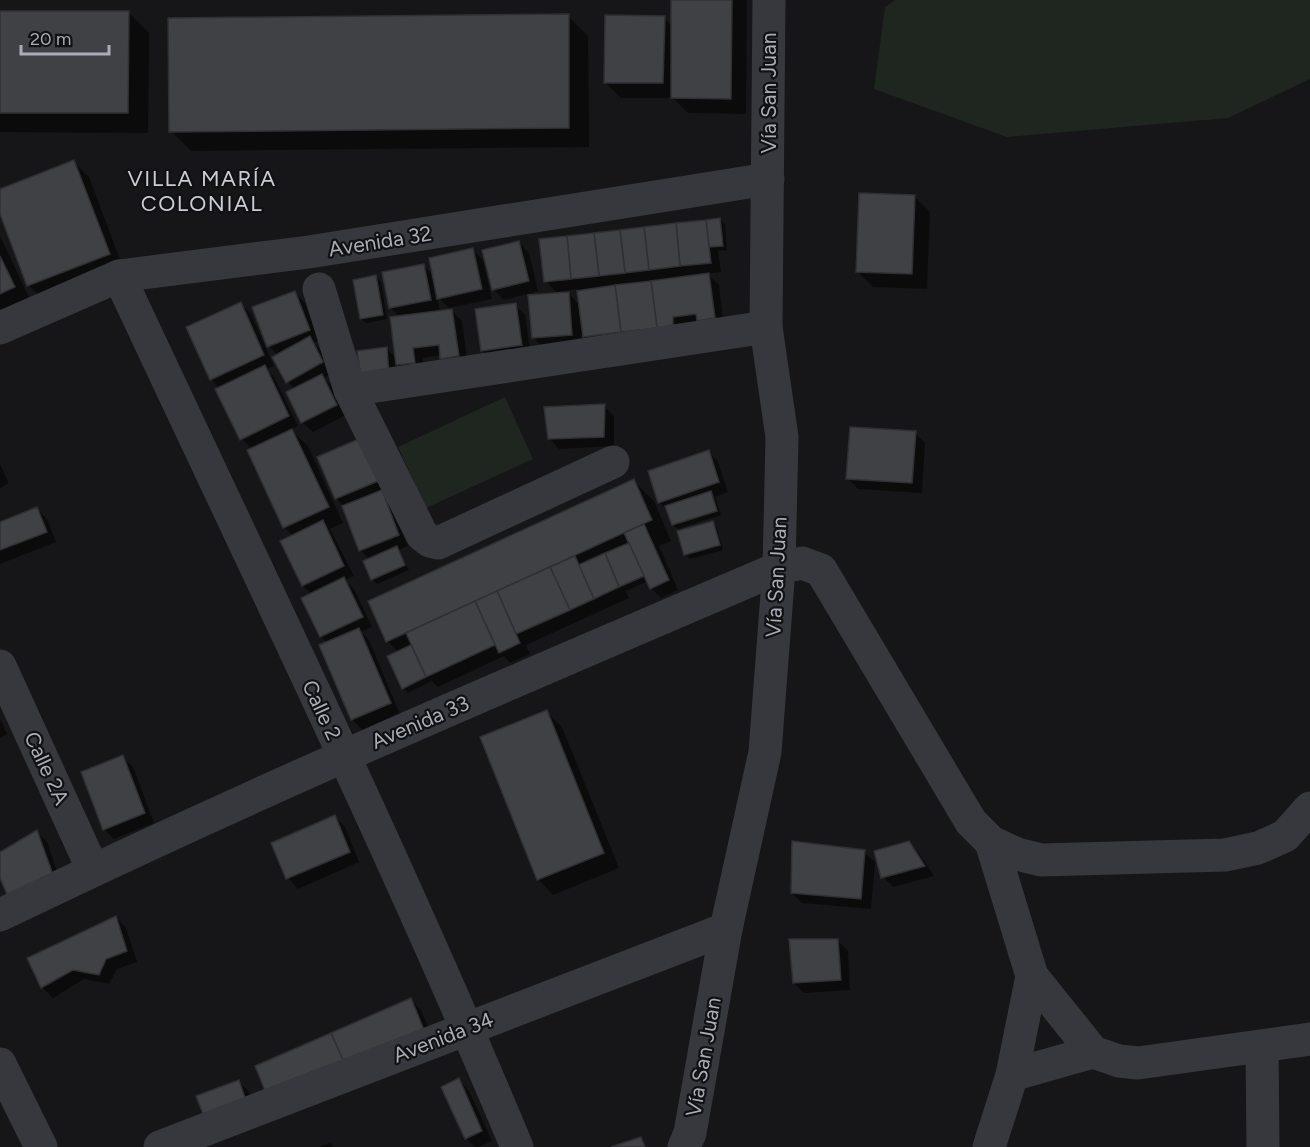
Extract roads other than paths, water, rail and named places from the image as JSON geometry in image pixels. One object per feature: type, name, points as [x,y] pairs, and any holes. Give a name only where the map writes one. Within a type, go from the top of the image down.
[{"type":"street","name":"Vía San Juan","points":[[688,1142],[726,928],[765,752],[779,568],[782,437],[766,327],[769,0]]},
{"type":"street","name":"Avenida 32","points":[[0,328],[119,276],[309,252],[768,179]]},
{"type":"street","name":"Calle 2","points":[[119,276],[343,755],[467,1028],[517,1147]]},
{"type":"street","points":[[319,289],[350,390],[422,535],[430,541],[438,543],[613,462]]},
{"type":"street","points":[[350,390],[766,327]]},
{"type":"street","name":"Avenida 33","points":[[0,915],[343,755],[779,568],[802,563],[821,570],[971,822],[991,842]]},
{"type":"street","name":"Calle 2A","points":[[0,666],[93,870]]},
{"type":"street","points":[[991,842],[1017,854],[1041,860],[1225,855],[1258,848],[1285,836],[1310,808]]},
{"type":"street","points":[[991,842],[1032,976],[1093,1052],[1119,1061],[1138,1063],[1310,1039]]},
{"type":"street","name":"Avenida 34","points":[[160,1147],[726,928]]},
{"type":"street","points":[[989,1147],[1012,1075],[1032,976]]},
{"type":"street","points":[[1262,1047],[1263,1147]]},
{"type":"street","points":[[1012,1075],[1093,1052]]},
{"type":"street","points":[[0,1064],[41,1147]]},
{"type":"district","name":"VILLA MARÍA COLONIAL","points":[[202,190]]}]
